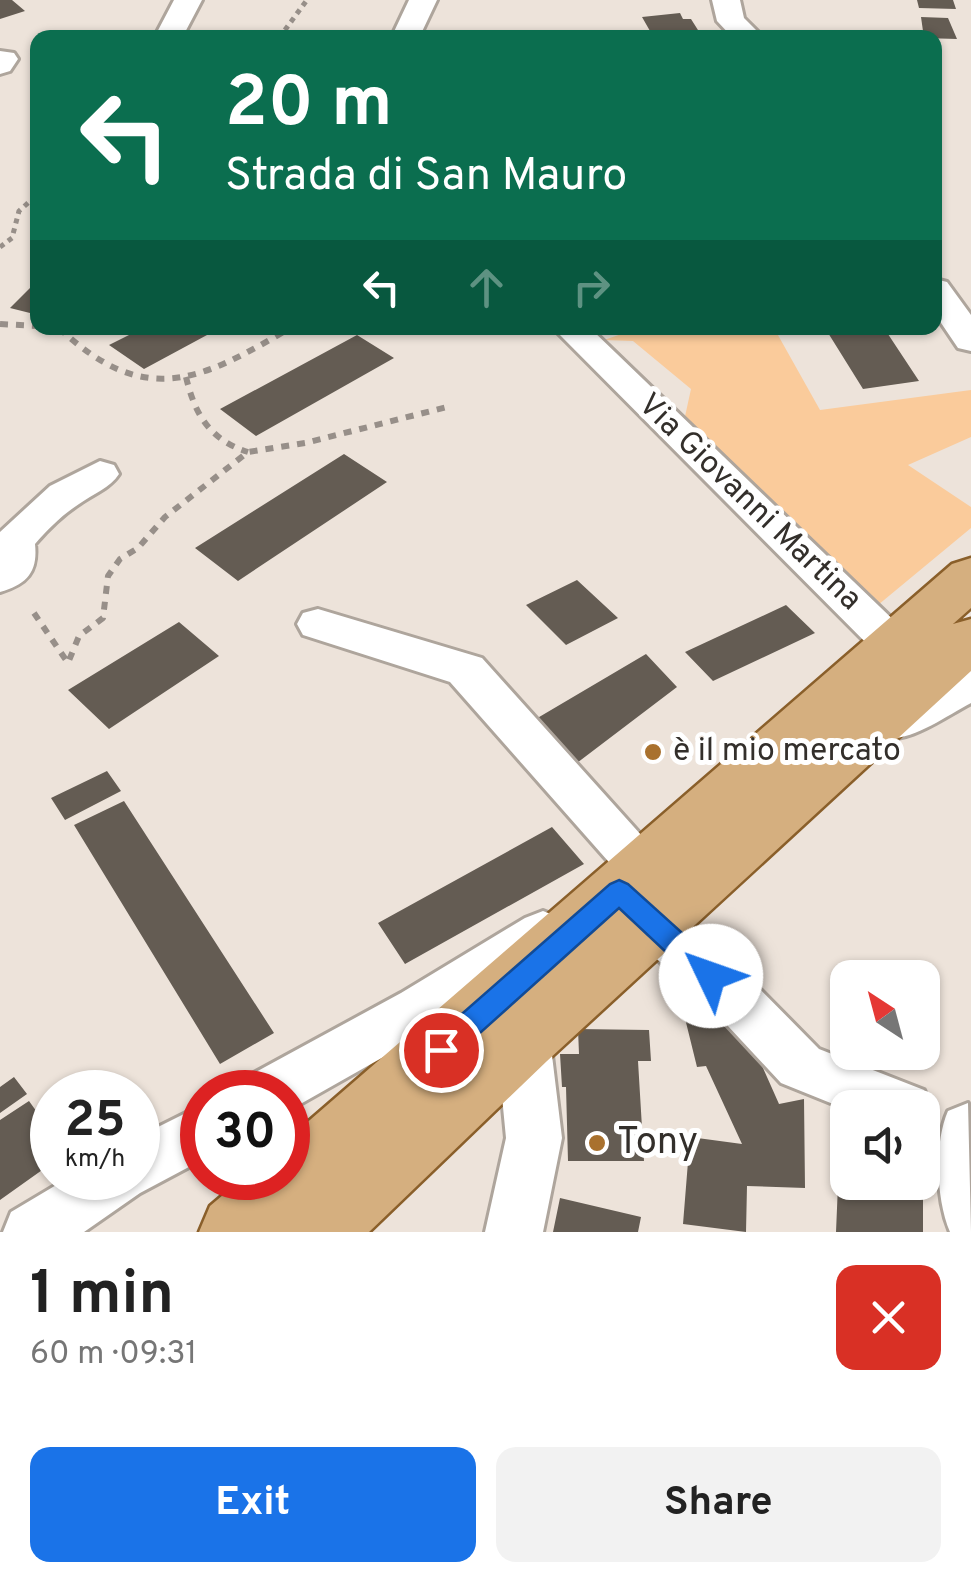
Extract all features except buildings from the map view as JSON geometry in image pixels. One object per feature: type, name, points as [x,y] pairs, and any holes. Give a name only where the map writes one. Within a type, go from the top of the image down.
[{"type":"main road","points":[[638,895],[859,740],[931,669],[971,577]]},
{"type":"main road","points":[[236,1232],[471,1024],[971,639]]},
{"type":"main road","points":[[316,1232],[471,1024]]},
{"type":"street","points":[[172,30],[188,0]]},
{"type":"street","points":[[410,30],[423,0]]},
{"type":"street","points":[[726,0],[731,21],[741,30]]},
{"type":"street","points":[[942,299],[971,340]]},
{"type":"street","name":"Via Giovanni Martina","points":[[581,338],[931,669]]},
{"type":"street","points":[[0,577],[16,563],[14,542],[32,518],[60,494],[100,474]]},
{"type":"street","points":[[318,624],[466,670],[638,895],[732,995],[800,1066],[863,1090]]},
{"type":"street","points":[[514,1232],[534,1138],[471,1024],[487,965],[638,895]]},
{"type":"street","points":[[310,1079],[471,1024]]},
{"type":"street","points":[[940,1143],[971,1214]]},
{"type":"street","points":[[32,1232],[83,1200]]},
{"type":"path","points":[[284,30],[308,0]]},
{"type":"path","points":[[0,247],[12,238],[19,211],[30,201]]},
{"type":"path","points":[[0,324],[30,326]]},
{"type":"path","points":[[65,335],[81,352],[142,381],[186,377],[230,363],[278,335]]},
{"type":"path","points":[[186,377],[189,395],[211,434],[224,446],[248,452],[305,443],[447,407]]},
{"type":"path","points":[[34,613],[68,663],[79,636],[103,618],[108,576],[120,559],[138,548],[165,517],[248,452]]},
{"type":"shaded area","points":[[619,335],[778,335],[820,410],[971,390],[971,437],[908,465],[971,507],[971,528],[878,605],[684,421],[691,389],[633,341],[604,340]]},
{"type":"place","name":"è il mio mercato","points":[[653,752]]},
{"type":"place","name":"Tony","points":[[597,1143]]},
{"type":"route","points":[[441,1050],[619,892],[711,976]]}]
